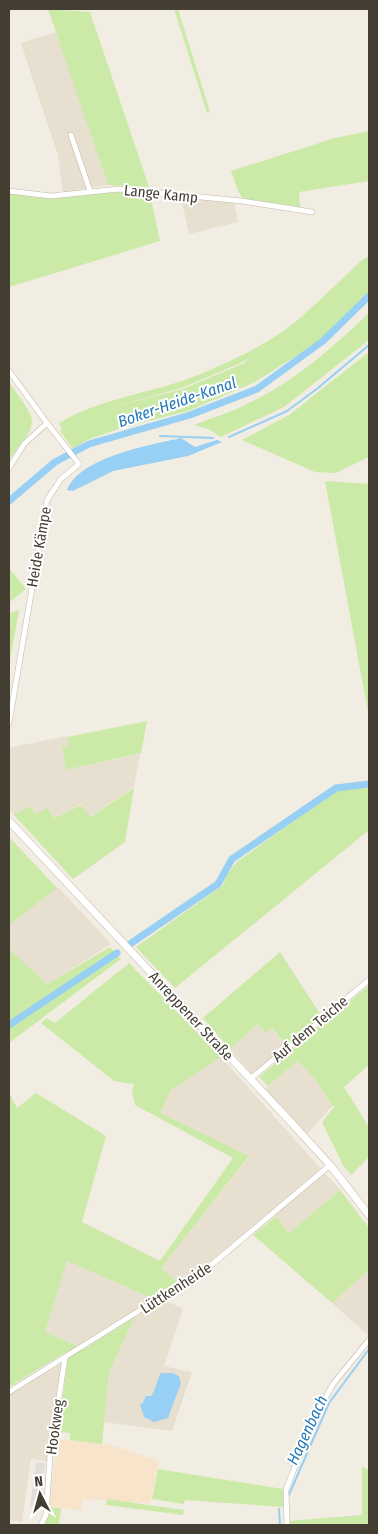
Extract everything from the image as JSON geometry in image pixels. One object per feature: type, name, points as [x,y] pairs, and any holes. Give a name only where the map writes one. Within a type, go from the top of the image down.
[{"type":"street","points":[[71,135],[90,191]]},
{"type":"street","name":"Lange Kamp","points":[[9,191],[51,196],[119,189],[165,192],[312,212]]},
{"type":"street","points":[[9,371],[47,423],[24,444],[9,468]]},
{"type":"street","name":"Heide Kämpe","points":[[9,723],[47,500],[61,479],[79,464],[47,423]]},
{"type":"street","name":"Anreppener Straße","points":[[9,821],[330,1165],[369,1215]]},
{"type":"street","name":"Auf dem Teiche","points":[[250,1079],[369,980]]},
{"type":"street","name":"Lüttkenheide","points":[[9,1392],[209,1267],[330,1165]]},
{"type":"street","points":[[287,1525],[286,1490],[312,1422],[333,1384],[369,1340]]},
{"type":"street","name":"Hookweg","points":[[41,1525],[46,1515],[50,1456],[65,1358]]},
{"type":"shaded area","points":[[55,32],[108,185],[63,192],[58,155],[21,43]]},
{"type":"shaded area","points":[[181,197],[234,202],[238,222],[189,234]]},
{"type":"shaded area","points":[[67,736],[69,746],[62,747],[66,770],[140,754],[134,787],[89,817],[81,804],[54,818],[48,808],[35,814],[31,806],[13,814],[9,810],[9,748]]},
{"type":"shaded area","points":[[58,887],[111,944],[47,984],[9,950],[9,925]]},
{"type":"shaded area","points":[[258,1024],[265,1033],[271,1028],[287,1047],[253,1075],[230,1049]]},
{"type":"shaded area","points":[[221,1057],[340,1190],[289,1233],[272,1211],[181,1285],[160,1269],[249,1157],[160,1113],[171,1090]]},
{"type":"shaded area","points":[[298,1061],[315,1079],[332,1106],[307,1134],[265,1089]]},
{"type":"shaded area","points":[[67,1261],[156,1300],[80,1347],[45,1332]]},
{"type":"shaded area","points":[[369,1270],[369,1336],[332,1303]]},
{"type":"shaded area","points":[[163,1299],[183,1309],[164,1366],[192,1372],[172,1431],[104,1422],[109,1372],[135,1317]]},
{"type":"shaded area","points":[[63,1363],[48,1461],[31,1459],[22,1522],[9,1520],[9,1394]]},
{"type":"shaded area","points":[[58,1439],[111,1445],[159,1461],[150,1503],[83,1499],[82,1510],[49,1507]]},
{"type":"shaded area","points":[[36,1462],[45,1463],[40,1508],[30,1507]]},
{"type":"green space","points":[[48,9],[90,12],[149,187],[108,185]]},
{"type":"green space","points":[[174,9],[178,9],[210,112],[207,113]]},
{"type":"green space","points":[[369,131],[369,181],[299,192],[300,207],[243,199],[238,191],[231,171],[335,138]]},
{"type":"green space","points":[[119,192],[150,194],[160,241],[9,287],[9,193],[51,198]]},
{"type":"green space","points":[[369,256],[369,294],[323,339],[255,382],[188,411],[124,427],[87,440],[73,449],[60,431],[62,429],[59,423],[73,415],[104,403],[182,381],[210,370],[255,348],[294,323],[361,261]],"holes":[[[251,357],[244,363],[183,389],[105,409],[182,388]]]},
{"type":"green space","points":[[369,313],[369,340],[284,407],[221,437],[208,429],[194,425],[241,407],[281,385],[327,351]]},
{"type":"green space","points":[[369,352],[369,457],[336,473],[315,472],[242,440],[289,415]]},
{"type":"green space","points":[[9,382],[26,406],[32,421],[27,436],[9,460]]},
{"type":"green space","points":[[325,481],[369,484],[369,717]]},
{"type":"green space","points":[[9,568],[26,589],[10,602],[9,599]]},
{"type":"green space","points":[[19,610],[9,667],[9,613]]},
{"type":"green space","points":[[147,721],[141,753],[66,770],[62,747],[69,746],[67,737]]},
{"type":"green space","points":[[369,786],[369,830],[175,988],[136,947],[223,885],[228,873],[237,862],[336,790]]},
{"type":"green space","points":[[134,788],[125,842],[73,879],[13,814],[31,806],[35,814],[48,808],[54,818],[81,805],[90,817]]},
{"type":"green space","points":[[9,837],[57,888],[9,925]]},
{"type":"green space","points":[[110,947],[121,959],[9,1043],[9,949],[47,984]]},
{"type":"green space","points":[[280,952],[322,1017],[287,1046],[272,1028],[265,1033],[258,1024],[230,1049],[203,1018]]},
{"type":"green space","points":[[129,963],[221,1057],[171,1090],[160,1113],[249,1156],[161,1268],[181,1285],[156,1300],[67,1261],[45,1332],[84,1349],[135,1317],[109,1372],[102,1444],[70,1440],[70,1433],[58,1432],[68,1358],[66,1352],[9,1387],[9,1093],[17,1108],[36,1093],[106,1136],[82,1222],[160,1261],[233,1158],[135,1105],[132,1093],[134,1084],[114,1081],[41,1023],[47,1018],[55,1023]]},
{"type":"green space","points":[[369,985],[369,1065],[344,1087],[369,1127],[369,1157],[351,1175],[343,1165],[322,1122],[335,1106],[332,1106],[315,1079],[298,1061],[268,1086],[259,1077]]},
{"type":"green space","points":[[340,1190],[369,1228],[369,1270],[332,1303],[253,1235],[276,1216],[289,1233]]},
{"type":"green space","points":[[362,1467],[369,1470],[369,1525],[289,1525],[289,1521],[362,1515]]},
{"type":"green space","points":[[158,1469],[283,1489],[283,1507],[185,1500],[184,1504],[152,1499]]},
{"type":"green space","points":[[107,1499],[184,1510],[183,1515],[106,1505]]},
{"type":"green space","points":[[48,1507],[61,1508],[59,1525],[45,1525]]},
{"type":"water","points":[[181,438],[195,447],[217,440],[222,442],[188,456],[113,471],[73,491],[67,490],[74,479],[86,469],[101,461],[117,454]]},
{"type":"water","points":[[161,1373],[172,1373],[179,1376],[181,1383],[168,1418],[154,1422],[144,1417],[140,1404],[143,1403],[146,1396],[151,1396]]},
{"type":"waterway","name":"Boker-Heide-Kanal","points":[[9,501],[55,462],[89,444],[190,415],[257,389],[323,341],[369,296]]},
{"type":"waterway","points":[[229,437],[287,411],[318,388],[369,345]]},
{"type":"waterway","points":[[160,436],[213,438]]},
{"type":"waterway","points":[[127,946],[218,884],[232,859],[336,788],[369,784]]},
{"type":"waterway","points":[[9,1025],[117,953]]},
{"type":"waterway","name":"Hagenbach","points":[[288,1497],[329,1403],[369,1349]]},
{"type":"waterway","name":"Hagenbach","points":[[279,1509],[280,1525]]}]
